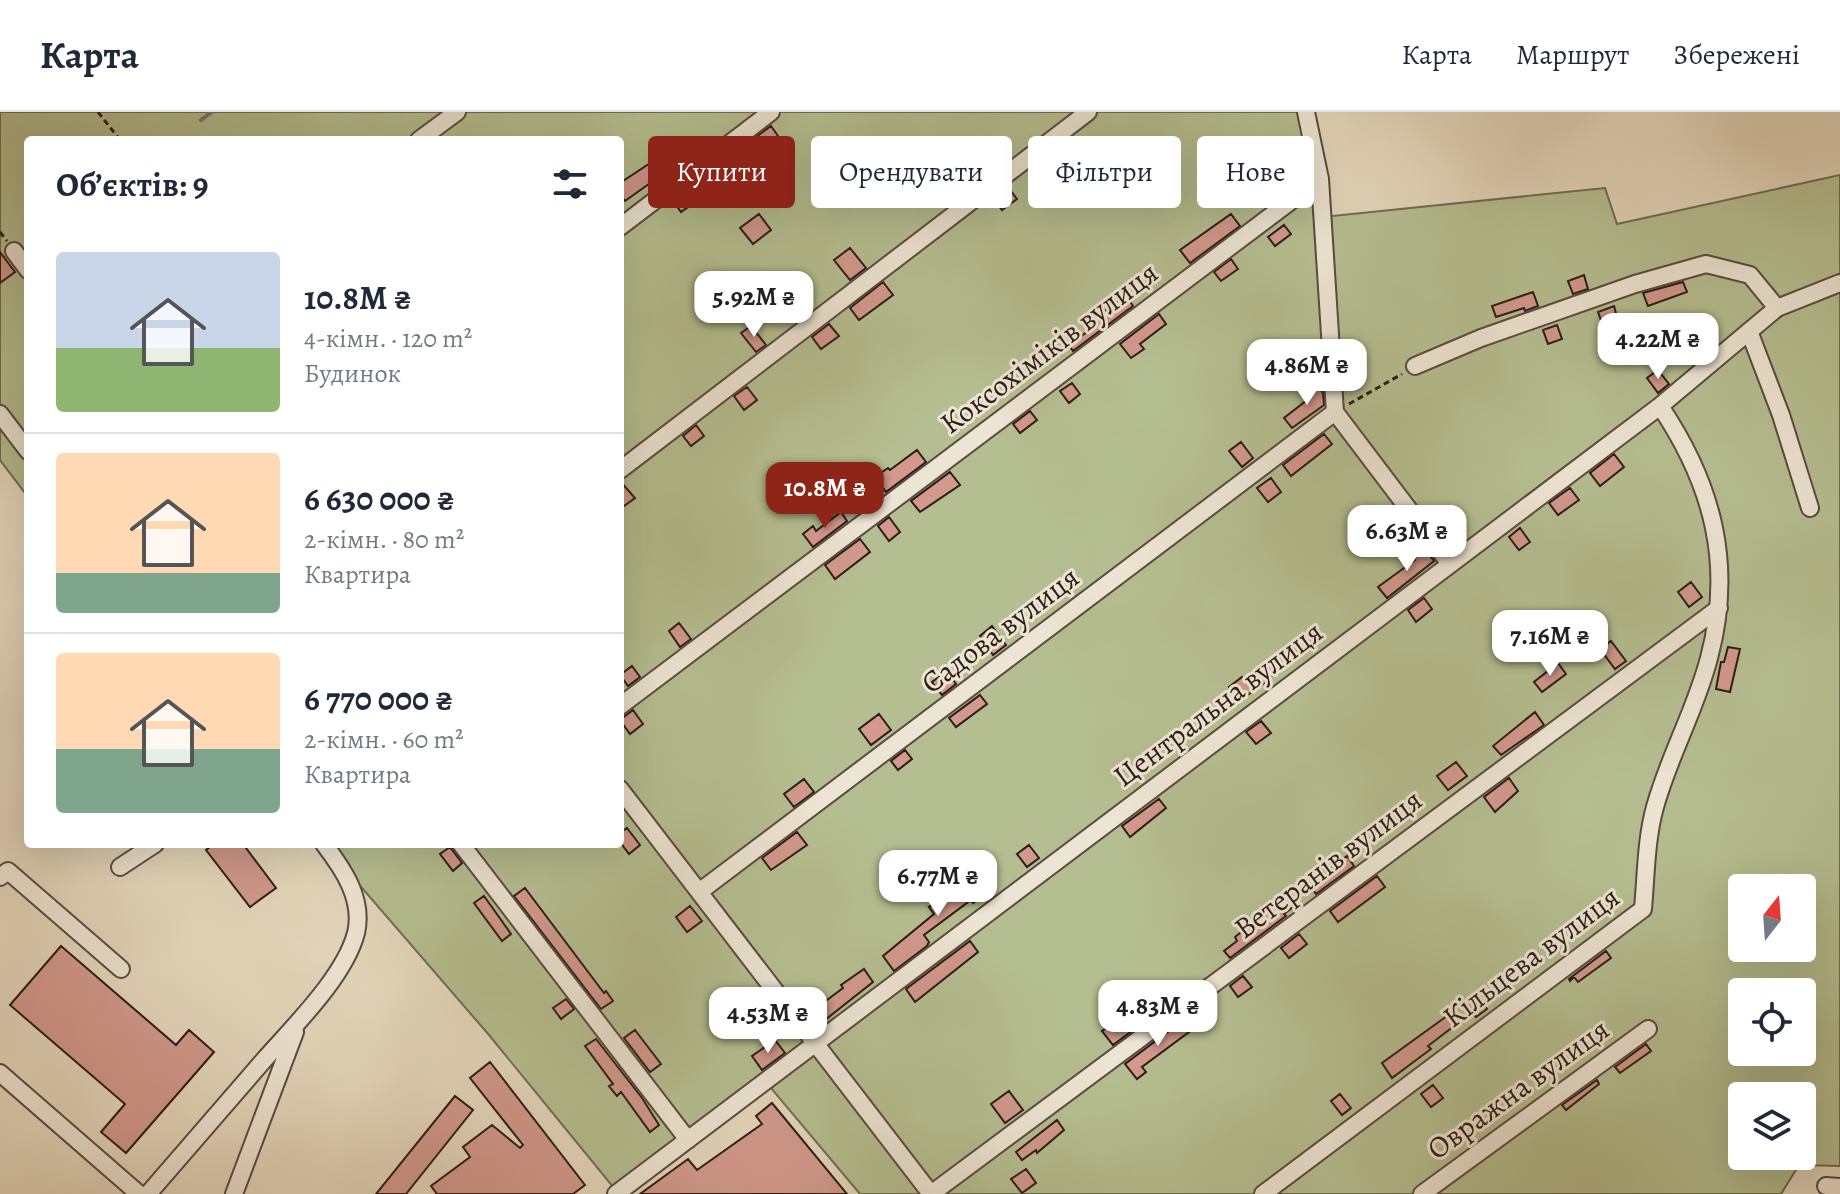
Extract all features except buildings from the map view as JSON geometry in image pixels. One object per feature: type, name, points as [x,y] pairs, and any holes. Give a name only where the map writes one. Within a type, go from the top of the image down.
[{"type":"street","points":[[424,136],[457,112]]},
{"type":"street","points":[[624,224],[771,112]]},
{"type":"street","points":[[624,467],[1088,112]]},
{"type":"street","points":[[1306,112],[1320,179],[1335,412],[1450,564]]},
{"type":"street","name":"Коксохіміків вулиця","points":[[624,703],[1320,179]]},
{"type":"street","points":[[14,251],[24,265]]},
{"type":"street","points":[[1415,366],[1481,338],[1607,294],[1706,264],[1750,275],[1777,308]]},
{"type":"street","name":"Центральна вулиця","points":[[616,1194],[1660,406],[1777,308],[1840,283]]},
{"type":"street","points":[[1749,331],[1781,415],[1810,508]]},
{"type":"street","name":"Кільцева вулиця","points":[[1263,1194],[1643,909],[1655,807],[1709,660],[1719,608],[1721,566],[1710,507],[1683,440],[1660,406]]},
{"type":"street","name":"Садова вулиця","points":[[699,892],[1335,412]]},
{"type":"street","points":[[0,414],[24,446]]},
{"type":"street","name":"Ветеранів вулиця","points":[[931,1194],[1719,608]]},
{"type":"street","points":[[624,794],[931,1194]]},
{"type":"street","points":[[120,867],[149,848]]},
{"type":"street","points":[[148,1194],[300,1019],[345,962],[356,930],[356,897],[342,867],[327,848]]},
{"type":"street","points":[[464,848],[688,1140]]},
{"type":"street","points":[[0,877],[8,871],[121,969]]},
{"type":"street","points":[[234,1194],[300,1019]]},
{"type":"street","name":"Овражна вулиця","points":[[1422,1194],[1648,1029]]},
{"type":"street","points":[[0,1073],[139,1194]]},
{"type":"path","points":[[98,112],[117,136]]},
{"type":"path","points":[[1335,412],[1415,366]]},
{"type":"green space","points":[[0,112],[1306,112],[1310,136],[1197,136],[1197,208],[1314,208],[1314,161],[1323,217],[1605,188],[1617,224],[1840,175],[1840,1166],[1816,1165],[1816,1082],[1728,1082],[1728,1170],[1796,1170],[1781,1194],[860,1194],[766,1082],[618,1193],[489,1035],[327,848],[624,848],[624,136],[24,136],[24,492],[0,460]]},
{"type":"waterway","points":[[201,120],[212,112]]}]
